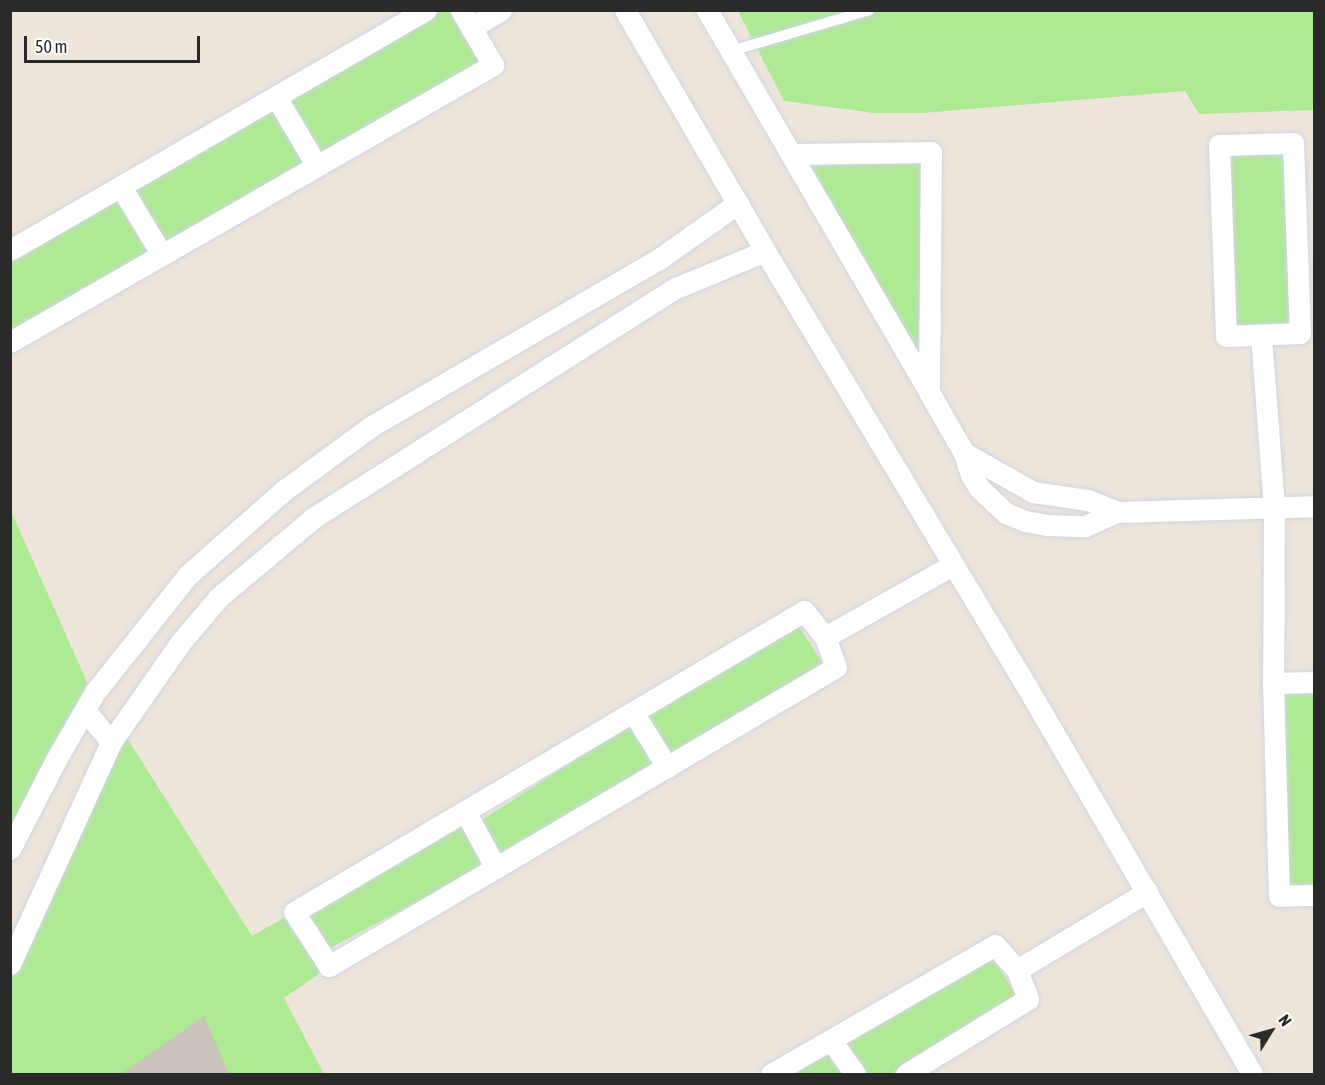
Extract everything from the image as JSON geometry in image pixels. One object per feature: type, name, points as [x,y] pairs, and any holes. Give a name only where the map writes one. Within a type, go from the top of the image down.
[{"type":"street","points":[[10,250],[426,10]]},
{"type":"street","points":[[10,342],[493,65],[466,19],[501,10]]},
{"type":"street","points":[[625,10],[765,251],[1147,892],[1252,1074]]},
{"type":"street","points":[[707,10],[964,453],[971,475],[979,488],[1006,513],[1025,521],[1047,525],[1085,526],[1117,512],[1314,506]]},
{"type":"street","points":[[276,97],[317,166]]},
{"type":"street","points":[[1293,143],[1300,333],[1261,335],[1226,336],[1219,145],[1293,143]]},
{"type":"street","points":[[792,154],[931,152],[929,392]]},
{"type":"street","points":[[121,187],[162,255]]},
{"type":"street","points":[[10,849],[57,758],[95,692],[189,574],[283,491],[370,427],[659,259],[738,203]]},
{"type":"street","points":[[10,964],[111,742],[180,644],[219,597],[313,518],[676,288],[765,251]]},
{"type":"street","points":[[659,259],[676,288]]},
{"type":"street","points":[[1261,335],[1274,508],[1273,683],[1279,896],[1314,895]]},
{"type":"street","points":[[964,453],[1033,492],[1088,500],[1117,512]]},
{"type":"street","points":[[825,637],[953,565]]},
{"type":"street","points":[[804,611],[825,637],[836,667],[329,966],[294,912],[804,611]]},
{"type":"street","points":[[1273,683],[1314,682]]},
{"type":"street","points":[[85,710],[111,742]]},
{"type":"street","points":[[633,712],[667,767]]},
{"type":"street","points":[[465,811],[496,868]]},
{"type":"street","points":[[1017,969],[1147,892]]},
{"type":"street","points":[[771,1074],[995,945],[1017,969],[1028,999],[906,1074]]},
{"type":"street","points":[[831,1040],[855,1074]]},
{"type":"lane","points":[[731,51],[869,10]]},
{"type":"green space","points":[[442,11],[453,11],[484,64],[319,159],[283,100]]},
{"type":"green space","points":[[738,11],[1314,11],[1314,110],[1199,114],[1185,91],[922,113],[874,113],[784,101]]},
{"type":"green space","points":[[273,106],[309,163],[168,251],[132,194]]},
{"type":"green space","points":[[1289,149],[1295,328],[1231,330],[1225,151]]},
{"type":"green space","points":[[920,159],[923,363],[806,164]]},
{"type":"green space","points":[[118,196],[153,253],[11,336],[10,257]]},
{"type":"green space","points":[[10,509],[91,691],[10,839]]},
{"type":"green space","points":[[796,622],[823,664],[671,763],[644,721]]},
{"type":"green space","points":[[1314,687],[1314,890],[1284,891],[1279,690]]},
{"type":"green space","points":[[630,724],[657,765],[505,864],[478,823]]},
{"type":"green space","points":[[122,730],[252,936],[291,914],[326,969],[284,998],[324,1074],[11,1074],[11,969]]},
{"type":"green space","points":[[462,820],[486,865],[323,952],[299,907]]},
{"type":"green space","points":[[991,955],[1017,996],[891,1074],[863,1074],[839,1042]]},
{"type":"green space","points":[[826,1052],[842,1074],[786,1074]]},
{"type":"building","points":[[204,1016],[229,1074],[123,1073]]}]
